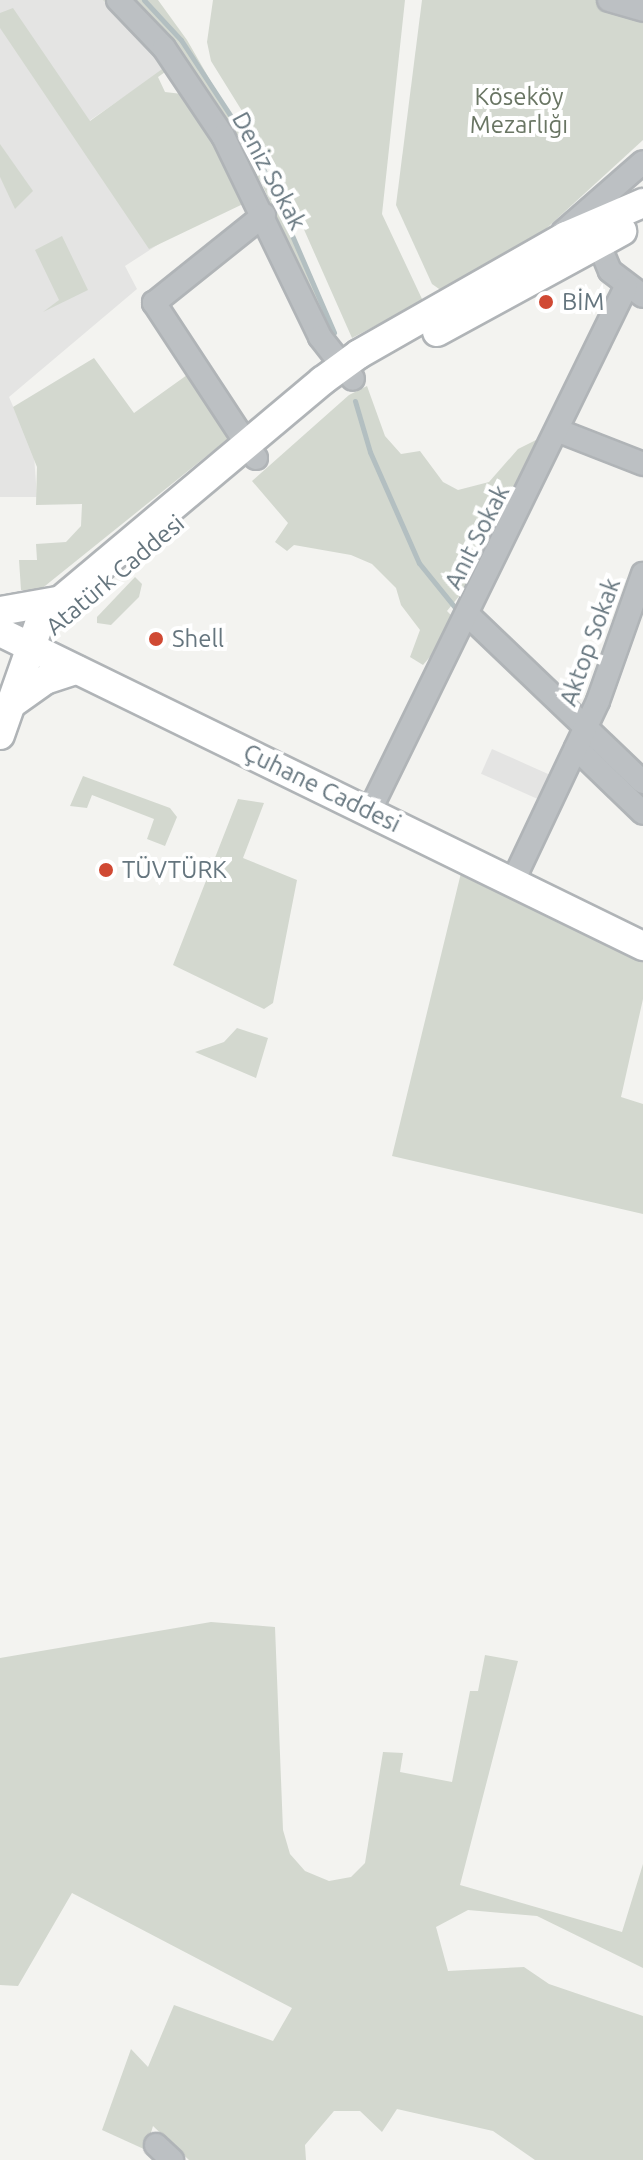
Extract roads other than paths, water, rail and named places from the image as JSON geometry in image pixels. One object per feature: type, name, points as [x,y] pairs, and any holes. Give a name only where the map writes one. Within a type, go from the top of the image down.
[{"type":"main road","name":"Atatürk Caddesi","points":[[347,372],[594,234],[639,214]]},
{"type":"main road","name":"Atatürk Caddesi","points":[[29,647],[42,616],[57,601],[347,372],[544,249],[594,234]]},
{"type":"main road","name":"Atatürk Caddesi","points":[[29,647],[252,450]]},
{"type":"main road","points":[[0,611],[57,601]]},
{"type":"main road","name":"Çuhane Caddesi","points":[[0,632],[370,810],[643,946]]},
{"type":"main road","points":[[3,711],[29,647]]},
{"type":"main road","points":[[3,711],[32,688],[76,670]]},
{"type":"street","name":"Deniz Sokak","points":[[118,0],[182,72],[264,215],[320,337],[347,372]]},
{"type":"street","points":[[609,0],[643,10]]},
{"type":"street","points":[[639,214],[628,187],[643,162]]},
{"type":"street","points":[[544,249],[643,162]]},
{"type":"street","points":[[252,450],[154,303],[264,215]]},
{"type":"street","points":[[594,234],[610,271],[635,291]]},
{"type":"street","name":"Anıt Sokak","points":[[370,810],[559,431],[635,291]]},
{"type":"street","points":[[559,431],[643,464]]},
{"type":"street","name":"Aktop Sokak","points":[[513,881],[581,738],[643,574]]},
{"type":"street","points":[[467,614],[581,738],[643,813]]},
{"type":"street","points":[[581,738],[643,782]]},
{"type":"waterway","points":[[144,0],[181,40],[259,159],[334,332]]},
{"type":"waterway","points":[[355,401],[370,452],[419,563],[457,610]]},
{"type":"place","name":"BİM","points":[[546,302]]},
{"type":"place","name":"Shell","points":[[156,639]]},
{"type":"place","name":"TÜVTÜRK","points":[[106,870]]},
{"type":"park label","name":"Köseköy Mezarlığı","points":[[519,111]]}]
